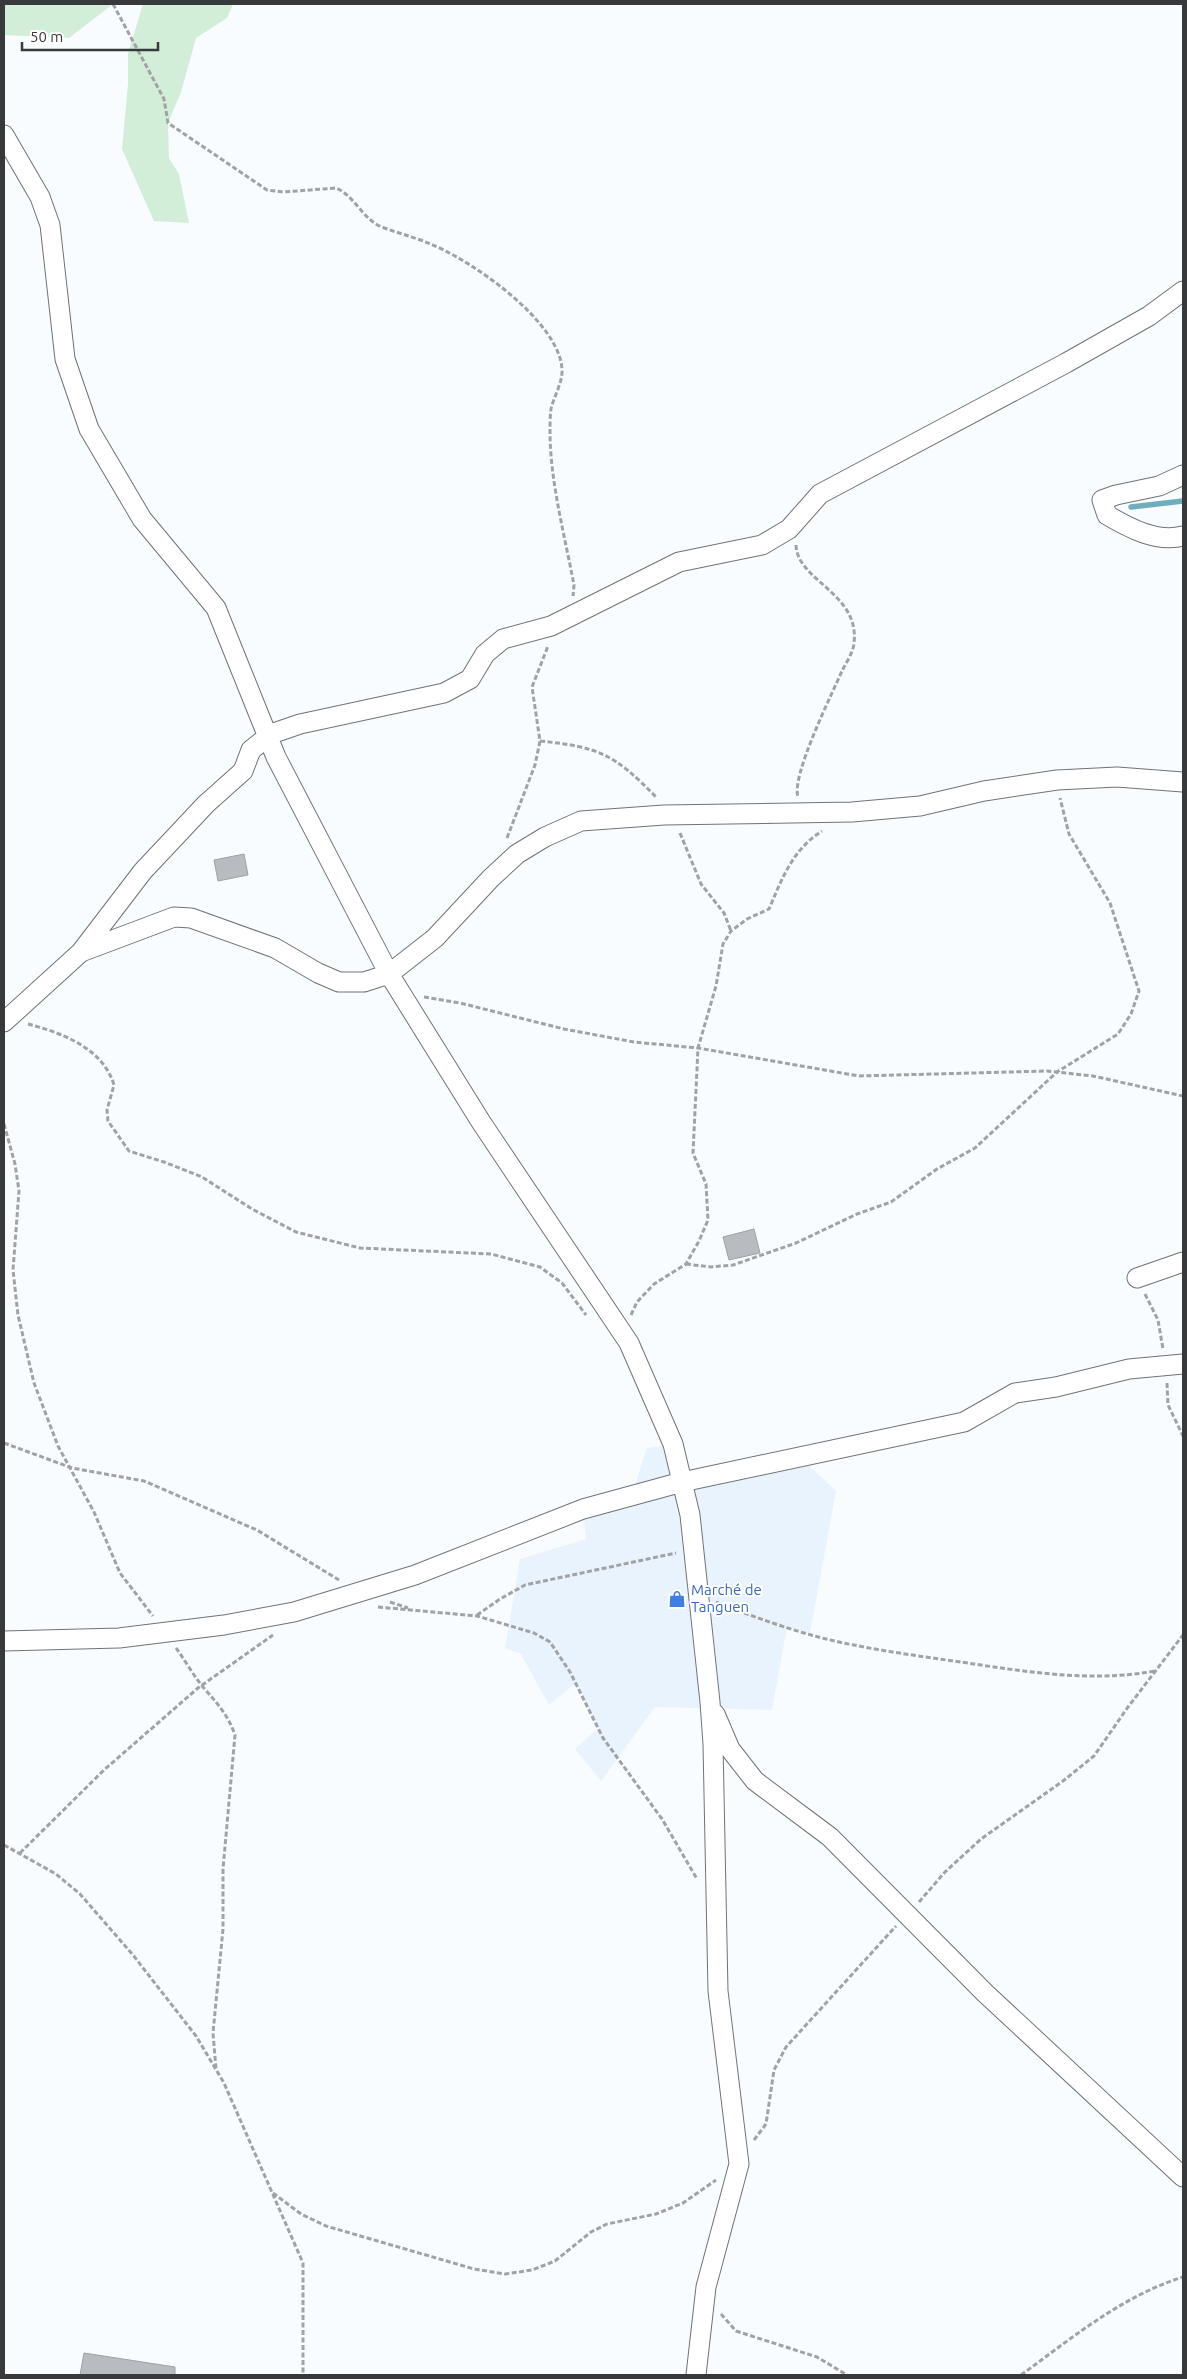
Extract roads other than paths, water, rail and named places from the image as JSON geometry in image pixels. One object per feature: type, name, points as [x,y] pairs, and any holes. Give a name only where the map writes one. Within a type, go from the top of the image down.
[{"type":"street","points":[[4,135],[40,197],[50,225],[65,359],[88,429],[142,519],[216,608],[276,757],[389,974],[481,1122],[629,1343],[673,1444],[690,1515],[710,1702],[713,1744],[718,1991],[739,2164],[706,2287],[696,2375]]},
{"type":"street","points":[[6,1020],[81,952],[142,871],[206,804],[243,771],[251,750],[267,737],[300,724],[444,692],[470,679],[485,654],[503,639],[562,621],[679,562],[762,546],[789,529],[820,494],[1066,363],[1149,316],[1183,291]]},
{"type":"street","points":[[1183,475],[1159,486],[1116,495],[1102,500],[1107,515],[1128,527],[1150,535],[1183,536]]},
{"type":"street","points":[[81,952],[174,917],[191,918],[275,948],[339,982],[364,982],[389,974],[435,938],[491,878],[517,854],[545,837],[581,821],[664,815],[852,812],[920,806],[984,791],[1057,780],[1117,777],[1183,782]]},
{"type":"street","points":[[1138,1278],[1183,1262]]},
{"type":"street","points":[[4,1641],[119,1638],[224,1625],[294,1612],[416,1575],[583,1510],[682,1482],[964,1422],[1015,1393],[1056,1387],[1129,1369],[1183,1364]]},
{"type":"street","points":[[710,1702],[730,1749],[755,1781],[830,1837],[985,1993],[1183,2177]]},
{"type":"waterway","points":[[1131,507],[1183,501]]},
{"type":"place","name":"Marché de Tanguen","points":[[677,1599]]}]
